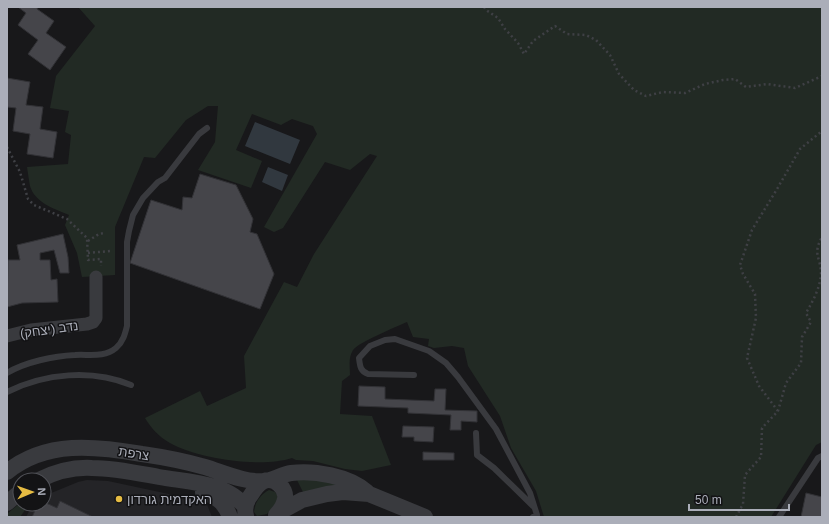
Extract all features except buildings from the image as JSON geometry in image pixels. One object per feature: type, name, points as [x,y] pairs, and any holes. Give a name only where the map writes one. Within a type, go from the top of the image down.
[{"type":"street","name":"נדב (יצחק)","points":[[7,336],[32,330],[88,324],[93,322],[96,318],[96,277]]},
{"type":"street","name":"צרפת","points":[[7,472],[22,462],[44,453],[63,448],[97,447],[192,463],[252,481],[267,481]]},
{"type":"street","name":"צרפת","points":[[52,475],[59,472],[91,468],[124,470],[160,477],[178,485],[214,496],[227,508],[243,514]]},
{"type":"street","points":[[243,514],[250,495],[267,481],[289,473],[315,472],[339,478],[360,486],[370,494],[425,517]]},
{"type":"street","points":[[267,481],[275,482],[281,486],[285,492],[286,498],[277,514]]},
{"type":"street","points":[[277,514],[302,500],[327,494],[343,492],[370,494]]},
{"type":"lane","points":[[7,373],[14,369],[41,360],[75,355],[97,355],[107,353],[116,348],[124,338],[127,326],[127,242],[133,215],[143,198],[158,182],[165,178],[199,134],[207,128]]},
{"type":"lane","points":[[414,375],[368,374],[363,372],[360,367],[359,358],[370,346],[385,340],[395,339],[429,352],[446,364],[458,377],[496,429],[530,493],[537,515],[533,517]]},
{"type":"lane","points":[[7,392],[34,382],[60,376],[75,375],[111,378],[131,386]]},
{"type":"lane","points":[[476,433],[476,455],[494,468],[536,509]]},
{"type":"lane","points":[[779,517],[818,458],[822,456]]},
{"type":"path","points":[[484,7],[498,18],[505,29],[518,43],[524,54],[533,41],[555,26],[567,34],[586,35],[596,40],[610,55],[619,74],[634,90],[646,96],[663,92],[685,93],[705,84],[736,79],[746,87],[767,84],[795,88],[822,76]]},
{"type":"path","points":[[778,411],[759,386],[747,358],[756,318],[755,294],[743,274],[740,265],[752,230],[777,190],[800,148],[822,131]]},
{"type":"path","points":[[7,147],[20,172],[28,199],[34,205],[67,219],[87,238],[88,260],[98,260]]},
{"type":"path","points":[[88,241],[99,234],[104,233]]},
{"type":"path","points":[[736,517],[743,504],[745,475],[761,456],[762,428],[778,411],[786,383],[801,363],[802,337],[811,322],[806,313],[816,297],[821,274],[816,247],[822,237]]},
{"type":"path","points":[[88,253],[110,251]]},
{"type":"shaded area","points":[[78,7],[822,7],[822,442],[816,445],[771,517],[544,517],[536,491],[511,448],[500,416],[468,366],[464,348],[452,346],[434,348],[428,346],[429,339],[413,337],[407,322],[370,339],[353,350],[350,356],[350,375],[342,381],[340,414],[372,416],[391,465],[362,471],[345,469],[313,461],[296,460],[292,458],[279,461],[248,462],[197,454],[170,443],[156,432],[145,418],[200,391],[207,406],[246,388],[244,356],[284,282],[297,287],[314,254],[377,156],[370,154],[350,170],[325,162],[283,228],[274,232],[264,227],[317,134],[313,126],[292,119],[281,125],[252,114],[236,150],[262,161],[251,188],[198,170],[215,142],[218,106],[208,106],[186,120],[155,158],[144,157],[115,227],[115,275],[82,277],[77,253],[65,225],[69,215],[46,205],[36,197],[30,186],[27,167],[68,164],[71,135],[65,132],[69,111],[50,108],[56,76],[95,26]]},
{"type":"shaded area","points":[[255,122],[300,140],[290,164],[245,146]]},
{"type":"shaded area","points":[[268,167],[288,175],[282,191],[262,182]]},
{"type":"shaded area","points":[[295,476],[353,487],[304,494]]},
{"type":"shaded area","name":"האקדמית גורדון","points":[[87,480],[108,481],[206,502],[212,517],[26,517],[29,512],[52,512],[52,493]]},
{"type":"shaded area","points":[[269,490],[275,492],[278,501],[267,514],[257,516],[254,512],[257,502],[263,494]]},
{"type":"shaded area","points":[[12,510],[12,512],[24,512],[20,517],[7,517],[7,514]]},
{"type":"place","name":"האקדמית גורדון","points":[[119,499]]}]
